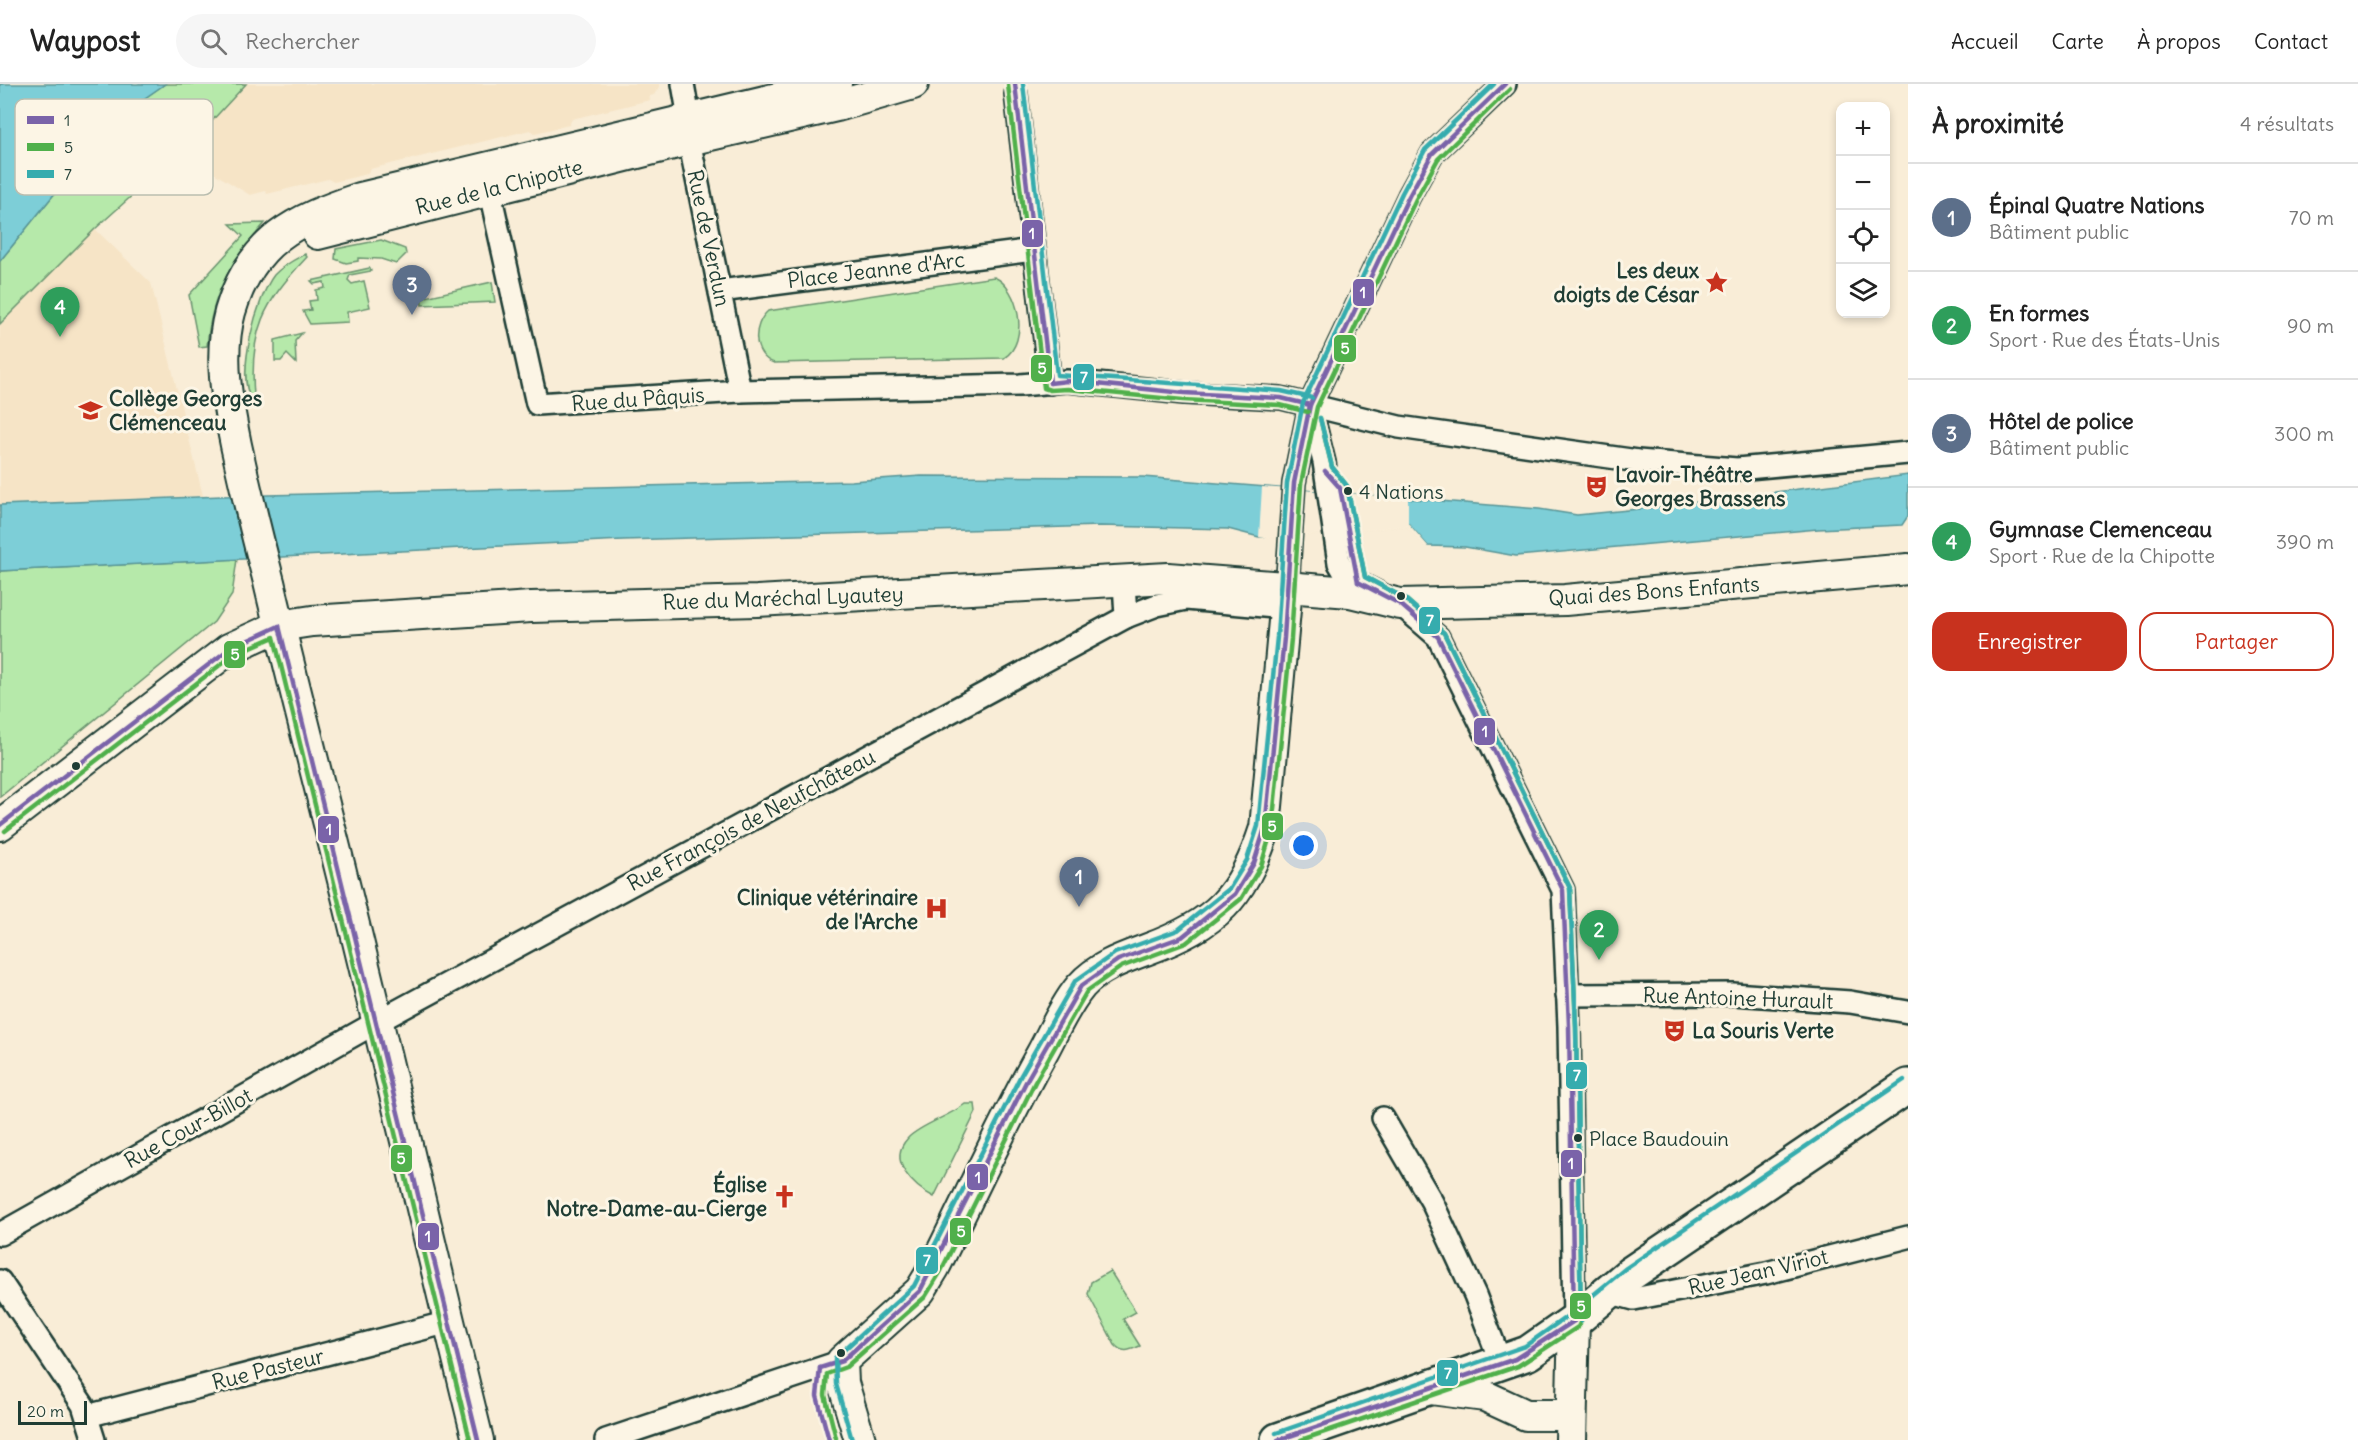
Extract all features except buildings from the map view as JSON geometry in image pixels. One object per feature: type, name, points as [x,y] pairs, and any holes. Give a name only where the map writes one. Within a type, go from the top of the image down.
[{"type":"main road","name":"Rue de la Chipotte","points":[[279,626],[243,484],[236,444],[244,405],[244,345],[256,294],[272,268],[295,245],[324,231],[487,179],[689,129],[836,84]]},
{"type":"main road","name":"Rue de la Chipotte","points":[[689,129],[837,106],[913,84]]},
{"type":"main road","name":"Quai des Bons Enfants","points":[[1286,598],[1350,592],[1400,604],[1621,596],[1908,569]]},
{"type":"main road","name":"Rue du Maréchal Lyautey","points":[[0,825],[229,649],[279,626],[312,621],[531,607],[757,601],[1168,578],[1286,598]]},
{"type":"main road","points":[[860,1440],[843,1383],[842,1361],[920,1291],[934,1268],[1028,1078],[1081,986],[1118,960],[1182,937],[1235,894],[1254,863],[1265,828],[1286,598]]},
{"type":"main road","points":[[279,626],[478,1440]]},
{"type":"main road","points":[[1278,1440],[1431,1389],[1528,1353],[1574,1321],[1630,1274],[1908,1086]]},
{"type":"main road","points":[[1431,1389],[1485,1396],[1526,1415],[1571,1428],[1574,1321]]},
{"type":"main road","points":[[1526,1415],[1543,1440]]},
{"type":"street","name":"Rue de Verdun","points":[[683,84],[689,129],[740,391]]},
{"type":"street","points":[[1286,598],[1294,483],[1310,405],[1409,196],[1432,153],[1505,84]]},
{"type":"street","points":[[1016,94],[1050,382]]},
{"type":"street","name":"Rue du Pâquis","points":[[487,179],[537,404],[740,391]]},
{"type":"street","name":"Place Jeanne d'Arc","points":[[720,291],[1033,250]]},
{"type":"street","points":[[740,391],[1067,381],[1184,393],[1281,398],[1399,427],[1638,461],[1737,469],[1908,453]]},
{"type":"street","points":[[1310,405],[1327,484],[1339,563],[1347,577],[1400,604],[1438,637],[1563,890],[1574,1321]]},
{"type":"street","points":[[1124,582],[1126,617]]},
{"type":"street","name":"Rue François de Neufchâteau","points":[[377,1022],[1126,617],[1157,604],[1186,599],[1286,598]]},
{"type":"street","name":"Rue Antoine Hurault","points":[[1567,995],[1733,993],[1850,1002],[1908,1012]]},
{"type":"street","name":"Rue Cour-Billot","points":[[0,1234],[377,1022]]},
{"type":"street","points":[[1383,1118],[1432,1202],[1475,1295],[1501,1363]]},
{"type":"street","name":"Rue Jean Viriot","points":[[1608,1293],[1634,1299],[1766,1273],[1908,1236]]},
{"type":"street","points":[[0,1281],[83,1405],[94,1440]]},
{"type":"street","name":"Rue Pasteur","points":[[87,1416],[449,1322]]},
{"type":"street","points":[[606,1440],[842,1361]]},
{"type":"shaded area","points":[[246,84],[659,84],[654,95],[649,96],[650,100],[572,119],[569,125],[535,133],[530,130],[370,169],[367,174],[334,182],[328,179],[267,194],[266,191],[250,195],[213,173],[213,117]]},
{"type":"shaded area","name":"Collège Georges Clémenceau","points":[[95,229],[151,283],[203,496],[0,505],[0,324]]},
{"type":"green space","points":[[165,84],[246,84],[213,120],[213,99],[144,99]]},
{"type":"green space","points":[[53,195],[133,195],[95,229],[0,324],[0,261]]},
{"type":"green space","points":[[265,223],[242,252],[225,279],[213,309],[207,346],[199,347],[189,295],[243,236],[230,224]]},
{"type":"green space","points":[[381,240],[405,249],[406,254],[396,264],[381,259],[358,258],[358,261],[346,263],[335,259],[336,249]]},
{"type":"green space","points":[[305,254],[307,257],[279,289],[262,319],[254,353],[254,396],[251,399],[247,387],[247,355],[261,300],[274,275],[284,266]]},
{"type":"green space","points":[[370,268],[371,271],[350,275],[348,280],[352,284],[364,281],[370,307],[347,312],[348,322],[310,324],[303,311],[311,310],[309,301],[317,300],[316,290],[325,288],[324,282],[314,284],[311,281]]},
{"type":"green space","points":[[994,277],[1010,292],[1018,315],[1017,340],[1012,350],[1004,358],[774,363],[767,359],[758,347],[757,331],[768,311]]},
{"type":"green space","points":[[492,282],[495,302],[422,305],[421,298]]},
{"type":"green space","points":[[302,333],[295,341],[296,363],[287,354],[281,361],[275,361],[275,340]]},
{"type":"green space","points":[[237,559],[232,595],[214,622],[0,797],[0,571]]},
{"type":"green space","points":[[965,1104],[975,1104],[976,1112],[934,1197],[918,1187],[905,1172],[900,1156],[902,1147],[913,1133]]},
{"type":"green space","points":[[1110,1271],[1136,1312],[1123,1319],[1140,1346],[1130,1350],[1121,1350],[1115,1345],[1088,1294],[1091,1282]]},
{"type":"water","points":[[0,84],[165,84],[144,99],[15,99],[15,195],[53,195],[0,261]]},
{"type":"water","points":[[1908,475],[1908,516],[1902,525],[1818,529],[1516,556],[1465,547],[1428,546],[1408,523],[1259,537],[1228,529],[1100,526],[623,540],[0,571],[0,505],[222,496],[851,481],[921,476],[1143,477],[1539,509],[1577,515],[1659,507]]},
{"type":"pier","points":[[1262,487],[1408,498],[1408,523],[1428,546],[1424,546],[1407,526],[1280,538],[1259,537]]},
{"type":"transit line","name":"1","points":[[1015,84],[1050,383]]},
{"type":"transit line","name":"7","points":[[1023,84],[1057,375],[1281,391],[1312,398]]},
{"type":"transit line","name":"7","points":[[852,1440],[836,1384],[835,1358],[914,1286],[1021,1075],[1075,981],[1115,953],[1178,930],[1229,889],[1247,860],[1258,826],[1277,637],[1287,483],[1303,403],[1402,193],[1425,150],[1494,84]]},
{"type":"transit line","name":"1","points":[[820,1368],[842,1361],[920,1291],[1028,1078],[1081,986],[1118,960],[1182,937],[1235,894],[1254,863],[1265,828],[1284,638],[1294,483],[1310,405],[1409,196],[1432,154],[1505,84]]},
{"type":"transit line","name":"5","points":[[1008,85],[1044,388],[1183,400],[1280,405],[1308,412]]},
{"type":"transit line","name":"5","points":[[836,1438],[825,1395],[827,1374],[846,1367],[925,1297],[941,1271],[1035,1082],[1087,991],[1121,967],[1186,943],[1241,899],[1261,866],[1272,829],[1291,639],[1301,484],[1317,407],[1416,199],[1438,159],[1510,89]]},
{"type":"transit line","name":"1","points":[[1050,383],[1067,381],[1184,393],[1281,398],[1310,405]]},
{"type":"transit line","name":"5","points":[[1301,1440],[1518,1366],[1578,1327],[1581,1321],[1576,1026],[1570,888],[1444,633],[1404,598],[1365,577],[1347,486],[1332,467],[1320,418]]},
{"type":"transit line","name":"7","points":[[1320,418],[1332,467],[1347,486],[1365,577],[1404,598],[1444,633],[1570,888],[1576,1026],[1581,1321]]},
{"type":"transit line","name":"1","points":[[1325,471],[1340,488],[1358,582]]},
{"type":"transit line","name":"1","points":[[1358,582],[1400,604],[1438,637],[1563,890],[1569,1026],[1574,1321]]},
{"type":"transit line","name":"1","points":[[279,626],[478,1440]]},
{"type":"transit line","name":"1","points":[[0,825],[229,649],[279,626]]},
{"type":"transit line","name":"5","points":[[5,831],[233,655],[274,637],[470,1440]]},
{"type":"transit line","name":"7","points":[[1276,1433],[1525,1346],[1569,1315],[1626,1268],[1904,1080]]},
{"type":"transit line","name":"1","points":[[1278,1440],[1515,1359],[1574,1321]]},
{"type":"transit line","name":"1","points":[[820,1368],[817,1396],[829,1440]]},
{"type":"place","name":"Les deux doigts de César","points":[[1717,282]]},
{"type":"place","name":"Hôtel de police","points":[[412,315]]},
{"type":"place","name":"Gymnase Clemenceau","points":[[60,337]]},
{"type":"place","name":"Collège Georges Clémenceau","points":[[91,410]]},
{"type":"place","name":"Lavoir-Théâtre Georges Brassens","points":[[1597,486]]},
{"type":"place","name":"4 Nations","points":[[1348,491]]},
{"type":"place","name":"Épinal Quatre Nations","points":[[1079,907]]},
{"type":"place","name":"Clinique vétérinaire de l'Arche","points":[[936,909]]},
{"type":"place","name":"En formes","points":[[1599,960]]},
{"type":"place","name":"La Souris Verte","points":[[1674,1030]]},
{"type":"place","name":"Place Baudouin","points":[[1578,1138]]},
{"type":"place","name":"Église Notre-Dame-au-Cierge","points":[[785,1196]]}]
